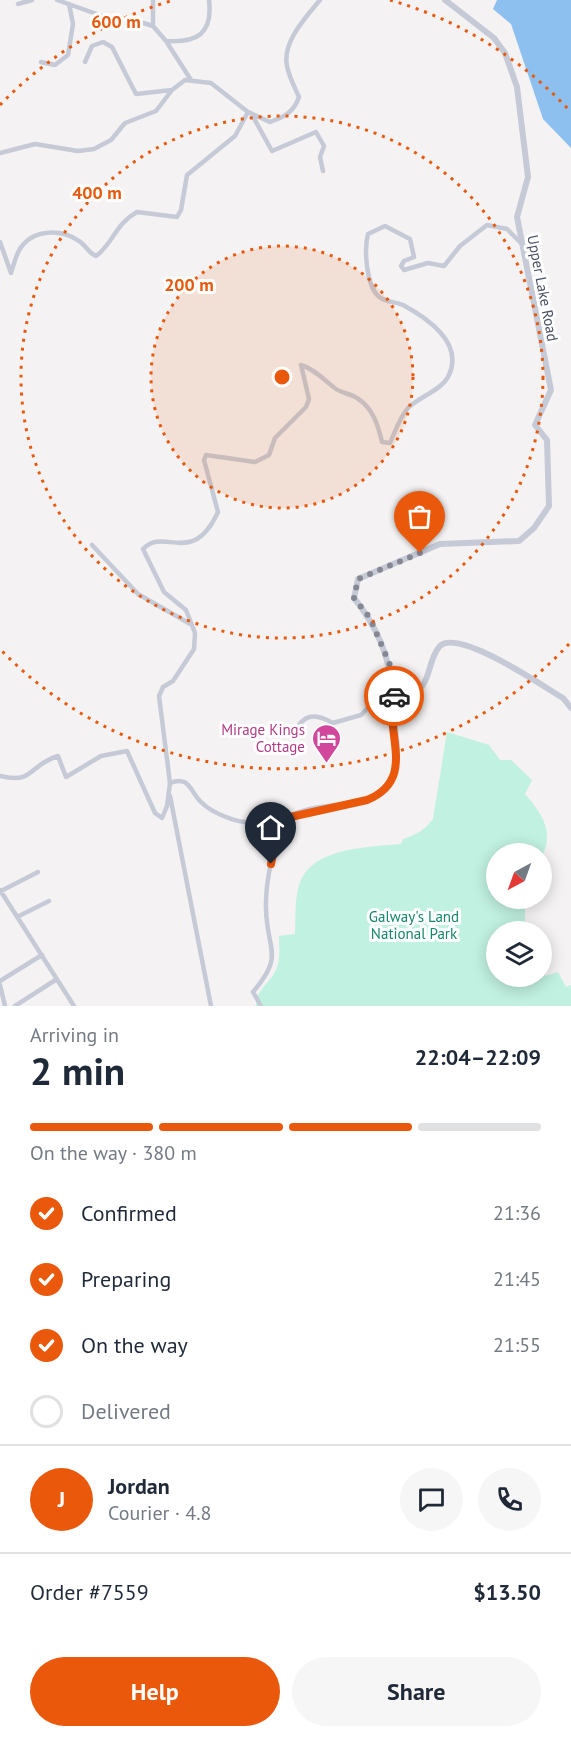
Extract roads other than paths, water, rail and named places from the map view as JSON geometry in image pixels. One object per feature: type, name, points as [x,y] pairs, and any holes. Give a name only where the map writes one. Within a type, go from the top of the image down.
[{"type":"street","points":[[18,4],[32,0]]},
{"type":"street","points":[[57,0],[122,23],[140,22],[153,26],[166,41],[191,80]]},
{"type":"street","points":[[153,0],[153,26]]},
{"type":"street","points":[[166,41],[186,42],[207,28],[210,21],[209,0]]},
{"type":"street","points":[[0,153],[35,144],[78,151],[94,149],[111,140],[125,123],[156,111],[172,90],[184,80],[211,83],[249,112],[270,122],[283,118],[296,107],[299,97],[286,66],[287,56],[295,31],[320,0]]},
{"type":"street","name":"Upper Lake Road","points":[[394,689],[390,665],[370,618],[354,598],[358,579],[440,544],[519,541],[534,528],[549,506],[548,440],[535,425],[551,390],[517,218],[528,177],[517,87],[512,67],[494,38],[446,0]]},
{"type":"street","points":[[41,62],[55,65],[68,55],[73,24],[69,4]]},
{"type":"street","points":[[85,62],[92,46],[103,42],[112,47],[136,94],[172,90]]},
{"type":"street","points":[[249,112],[272,151],[316,132],[324,146],[320,157],[323,171]]},
{"type":"street","points":[[0,242],[11,273],[20,249],[27,240],[39,234],[58,232],[66,235],[76,239],[96,256],[102,252],[119,224],[137,212],[177,217],[181,210],[187,176],[235,136],[249,112]]},
{"type":"street","points":[[211,1006],[170,793],[159,696],[163,687],[172,681],[194,649],[195,633],[186,610],[164,592],[143,549],[147,545],[162,542],[188,543],[210,530],[218,512],[204,460],[206,455],[255,462],[269,455],[275,438],[306,407],[309,399],[301,365],[309,368],[338,391],[357,398],[373,416],[382,442],[390,443],[408,408],[441,385],[449,376],[451,355],[445,336],[438,327],[401,304],[386,302],[375,294],[366,266],[368,234],[386,226],[410,239],[414,257],[404,261],[401,266],[404,270],[428,263],[444,266],[460,246],[481,227],[487,225],[507,229],[522,245]]},
{"type":"street","points":[[92,545],[138,594],[192,625]]},
{"type":"street","points":[[299,725],[304,718],[310,716],[333,723],[361,715],[382,693],[394,689],[413,694],[421,689],[429,675],[437,649],[442,644],[453,641],[491,656],[563,698],[571,708]]},
{"type":"street","points":[[170,783],[183,780],[189,783],[201,802],[227,818],[259,823],[282,821],[302,812],[367,800],[379,795],[388,784],[397,762],[392,701],[394,689]]},
{"type":"street","points":[[0,776],[17,780],[25,777],[41,761],[58,756],[66,777],[100,756],[127,751],[155,813],[162,818],[170,793]]},
{"type":"street","points":[[261,1006],[253,992],[271,968],[273,956],[266,909],[267,886],[282,821]]},
{"type":"street","points":[[38,872],[0,890],[71,1005]]},
{"type":"street","points":[[17,917],[49,901]]},
{"type":"street","points":[[5,1006],[0,983],[42,956]]},
{"type":"street","points":[[15,1006],[57,979]]},
{"type":"water","points":[[497,0],[571,0],[571,148],[543,119],[511,24],[493,9]]},
{"type":"place","name":"Mirage Kings Cottage","points":[[326,764]]},
{"type":"park label","name":"Galway's Land National Park","points":[[414,924]]}]
